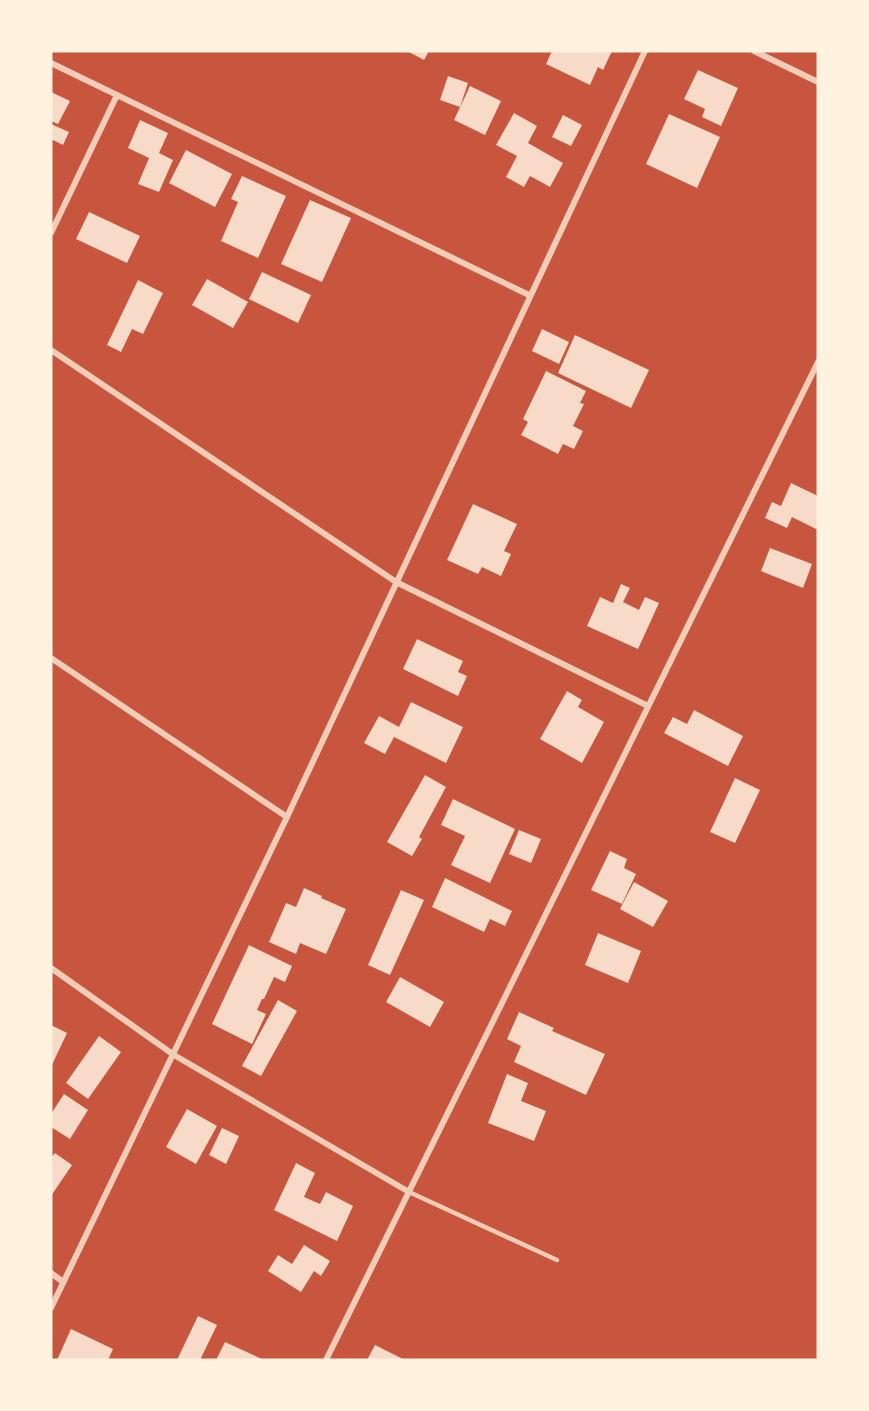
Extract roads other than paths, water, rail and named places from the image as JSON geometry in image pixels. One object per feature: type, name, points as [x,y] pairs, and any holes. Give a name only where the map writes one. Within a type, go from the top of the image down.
[{"type":"street","points":[[51,1308],[287,817],[645,51]]},
{"type":"street","points":[[753,51],[818,82]]},
{"type":"street","points":[[51,63],[529,295]]},
{"type":"street","points":[[51,233],[117,95]]},
{"type":"street","points":[[51,350],[396,582],[648,706]]},
{"type":"street","points":[[326,1360],[818,362]]},
{"type":"street","points":[[51,658],[287,817]]},
{"type":"street","points":[[51,968],[174,1055],[409,1192]]},
{"type":"street","points":[[51,1273],[63,1282]]},
{"type":"lane","points":[[409,1192],[557,1260]]}]
